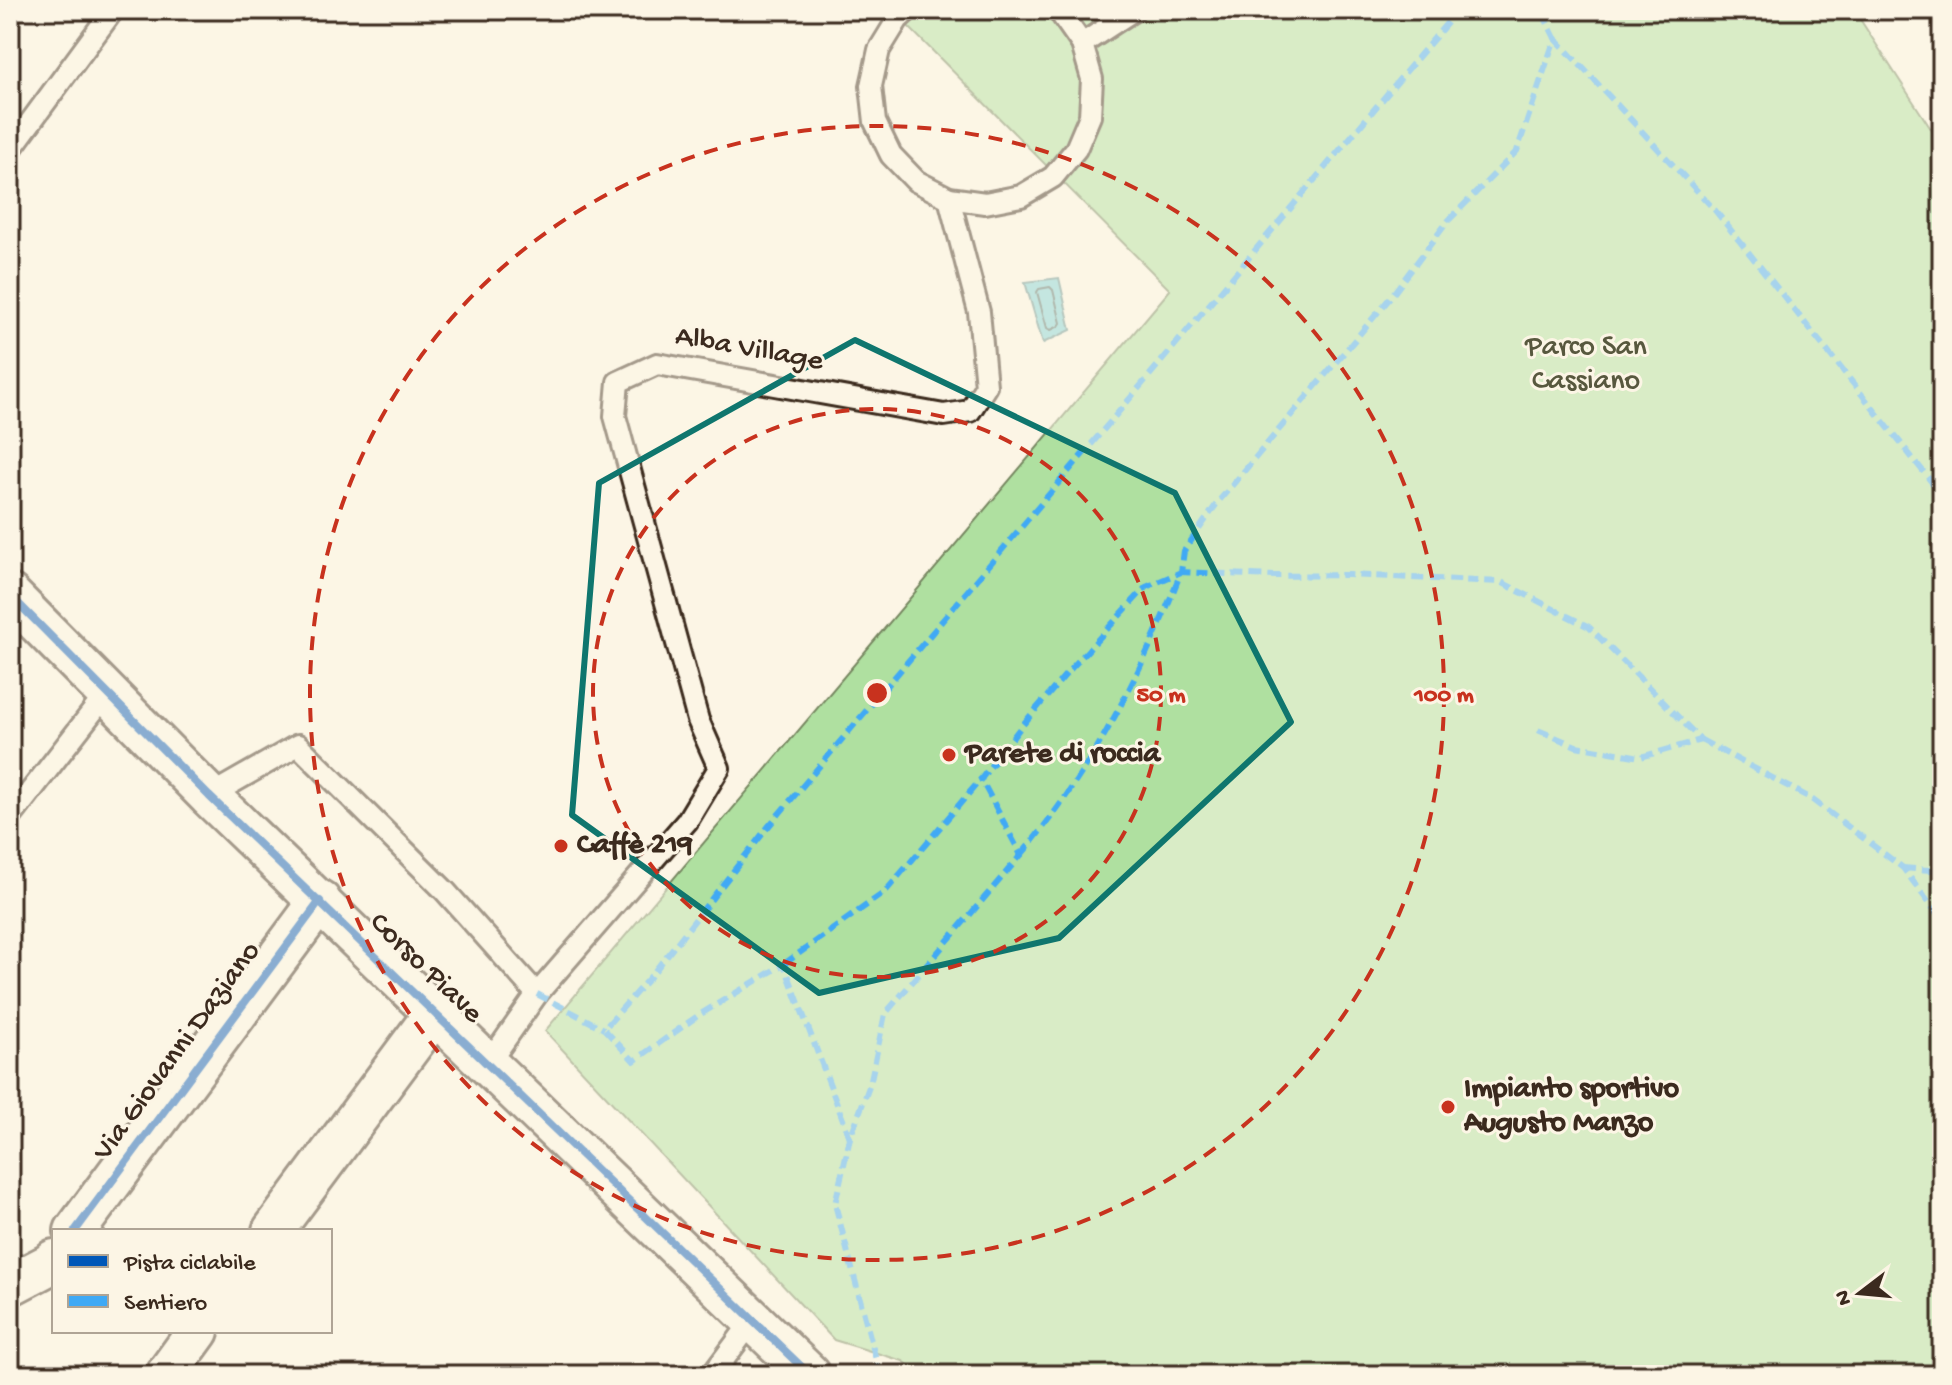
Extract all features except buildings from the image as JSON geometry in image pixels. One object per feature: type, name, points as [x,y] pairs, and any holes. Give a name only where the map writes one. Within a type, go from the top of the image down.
[{"type":"street","name":"Corso Piave","points":[[10,595],[209,796],[810,1375]]},
{"type":"street","name":"Via Giovanni Daziano","points":[[76,1229],[320,901]]},
{"type":"street","points":[[274,1229],[435,1013]]},
{"type":"street","points":[[10,1285],[52,1263]]},
{"type":"street","points":[[166,1375],[197,1333]]},
{"type":"lane","points":[[10,150],[113,10]]},
{"type":"lane","points":[[908,10],[898,19],[879,50],[871,86],[875,122],[891,155],[916,181],[949,198],[985,203],[1021,196],[1053,177],[1076,149],[1090,116],[1092,79],[1082,44],[1056,10]]},
{"type":"lane","points":[[1082,44],[1134,10]]},
{"type":"lane","name":"Alba Village","points":[[537,994],[687,821],[719,768],[698,720],[615,416],[618,382],[657,364],[944,415],[970,411],[986,386],[985,371],[979,312],[949,198]]},
{"type":"lane","points":[[10,818],[107,693]]},
{"type":"lane","points":[[209,796],[298,745],[445,891],[537,994],[488,1064]]},
{"type":"lane","points":[[712,1375],[753,1320]]},
{"type":"highlighted area","points":[[855,340],[1175,493],[1291,722],[1059,938],[819,993],[572,815],[599,483]]},
{"type":"green space","name":"Parco San Cassiano","points":[[892,10],[1854,10],[1942,146],[1942,1375],[922,1375],[903,1361],[834,1340],[545,1031],[1170,290]]},
{"type":"water","points":[[1059,278],[1071,330],[1043,343],[1025,282]]},
{"type":"marked path","points":[[850,1138],[784,964],[699,1015],[634,1061],[604,1029],[650,977],[768,827],[1458,10]]},
{"type":"marked path","points":[[880,1375],[835,1204],[850,1138],[870,1084],[885,1014],[1021,855],[981,779],[1067,673],[1146,587],[1181,572],[1184,551],[1218,502],[1390,298],[1448,221],[1517,151],[1555,38],[1541,10]]},
{"type":"marked path","points":[[1555,38],[1714,209],[1942,495]]},
{"type":"marked path","points":[[1021,855],[1070,790],[1113,720],[1181,572],[1501,582],[1589,627],[1701,740],[1641,757],[1576,746],[1533,728]]},
{"type":"marked path","points":[[1701,740],[1810,798],[1903,868],[1942,920]]},
{"type":"marked path","points":[[784,964],[885,892],[981,779]]},
{"type":"marked path","points":[[1903,868],[1942,871]]},
{"type":"marked path","points":[[537,994],[604,1029]]},
{"type":"cycle path","points":[[10,595],[209,796],[810,1375]]},
{"type":"cycle path","points":[[76,1229],[320,901]]},
{"type":"place","name":"Parete di roccia","points":[[949,755]]},
{"type":"place","name":"Caffè 219","points":[[561,846]]},
{"type":"place","name":"Impianto sportivo Augusto Manzo","points":[[1448,1107]]}]
